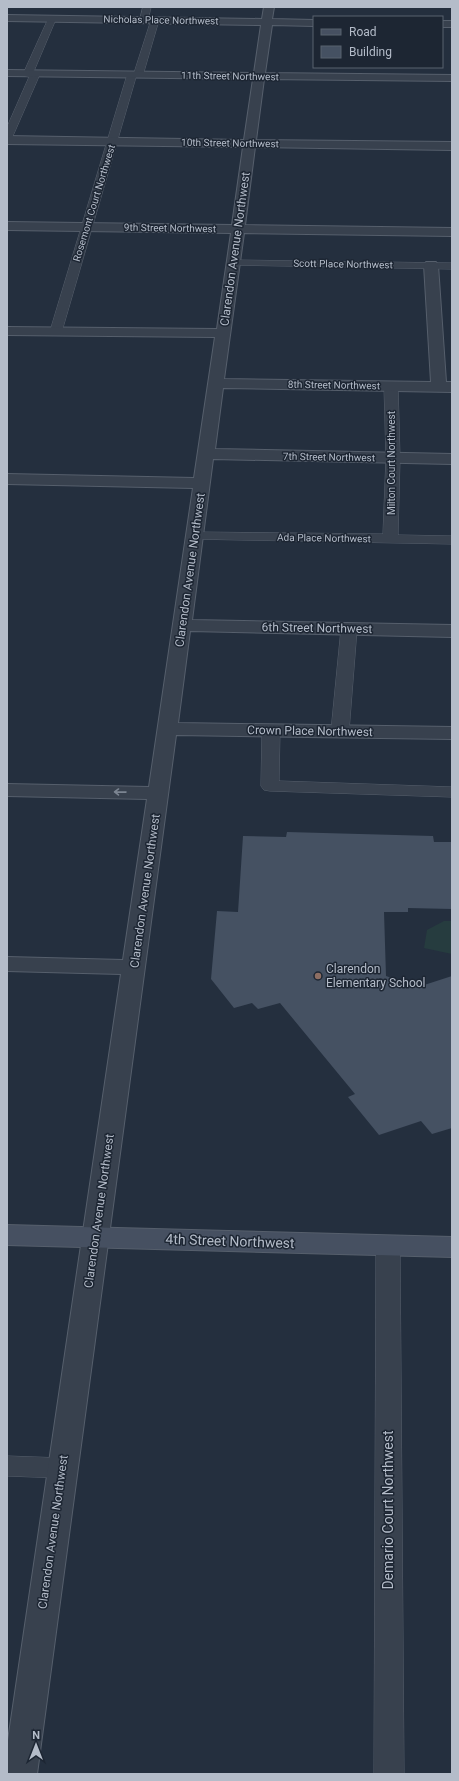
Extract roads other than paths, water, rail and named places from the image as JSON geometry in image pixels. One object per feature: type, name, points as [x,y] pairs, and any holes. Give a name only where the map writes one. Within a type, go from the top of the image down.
[{"type":"street","name":"Nicholas Place Northwest","points":[[7,18],[155,20],[268,14],[313,23]]},
{"type":"street","name":"Clarendon Avenue Northwest","points":[[17,1754],[62,1468],[239,229],[268,14]]},
{"type":"street","name":"11th Street Northwest","points":[[7,73],[452,78]]},
{"type":"street","name":"10th Street Northwest","points":[[7,139],[113,142],[452,146]]},
{"type":"street","name":"9th Street Northwest","points":[[7,226],[452,232]]},
{"type":"street","points":[[431,265],[445,387]]},
{"type":"street","points":[[7,331],[224,333]]},
{"type":"street","name":"8th Street Northwest","points":[[216,382],[445,387]]},
{"type":"street","name":"7th Street Northwest","points":[[207,454],[452,459]]},
{"type":"street","points":[[7,479],[203,483]]},
{"type":"street","name":"6th Street Northwest","points":[[182,625],[452,631]]},
{"type":"street","name":"Crown Place Northwest","points":[[168,729],[452,733]]},
{"type":"street","points":[[7,790],[159,793]]},
{"type":"street","points":[[7,964],[134,967]]},
{"type":"street","name":"4th Street Northwest","points":[[7,1235],[452,1247]]},
{"type":"lane","points":[[7,139],[31,74],[55,19],[62,7]]},
{"type":"lane","points":[[144,20],[147,7]]},
{"type":"lane","name":"Rosemont Court Northwest","points":[[56,331],[113,142],[155,20]]},
{"type":"lane","name":"Scott Place Northwest","points":[[233,263],[452,266]]},
{"type":"lane","name":"Milton Court Northwest","points":[[390,539],[393,458],[391,386]]},
{"type":"lane","name":"Ada Place Northwest","points":[[195,536],[452,540]]},
{"type":"lane","points":[[340,731],[350,629]]},
{"type":"lane","points":[[271,730],[270,786],[452,792]]},
{"type":"lane","name":"Demario Court Northwest","points":[[388,1245],[388,1774]]},
{"type":"lane","points":[[7,1466],[62,1468]]},
{"type":"place","name":"Clarendon Elementary School","points":[[318,976]]}]
